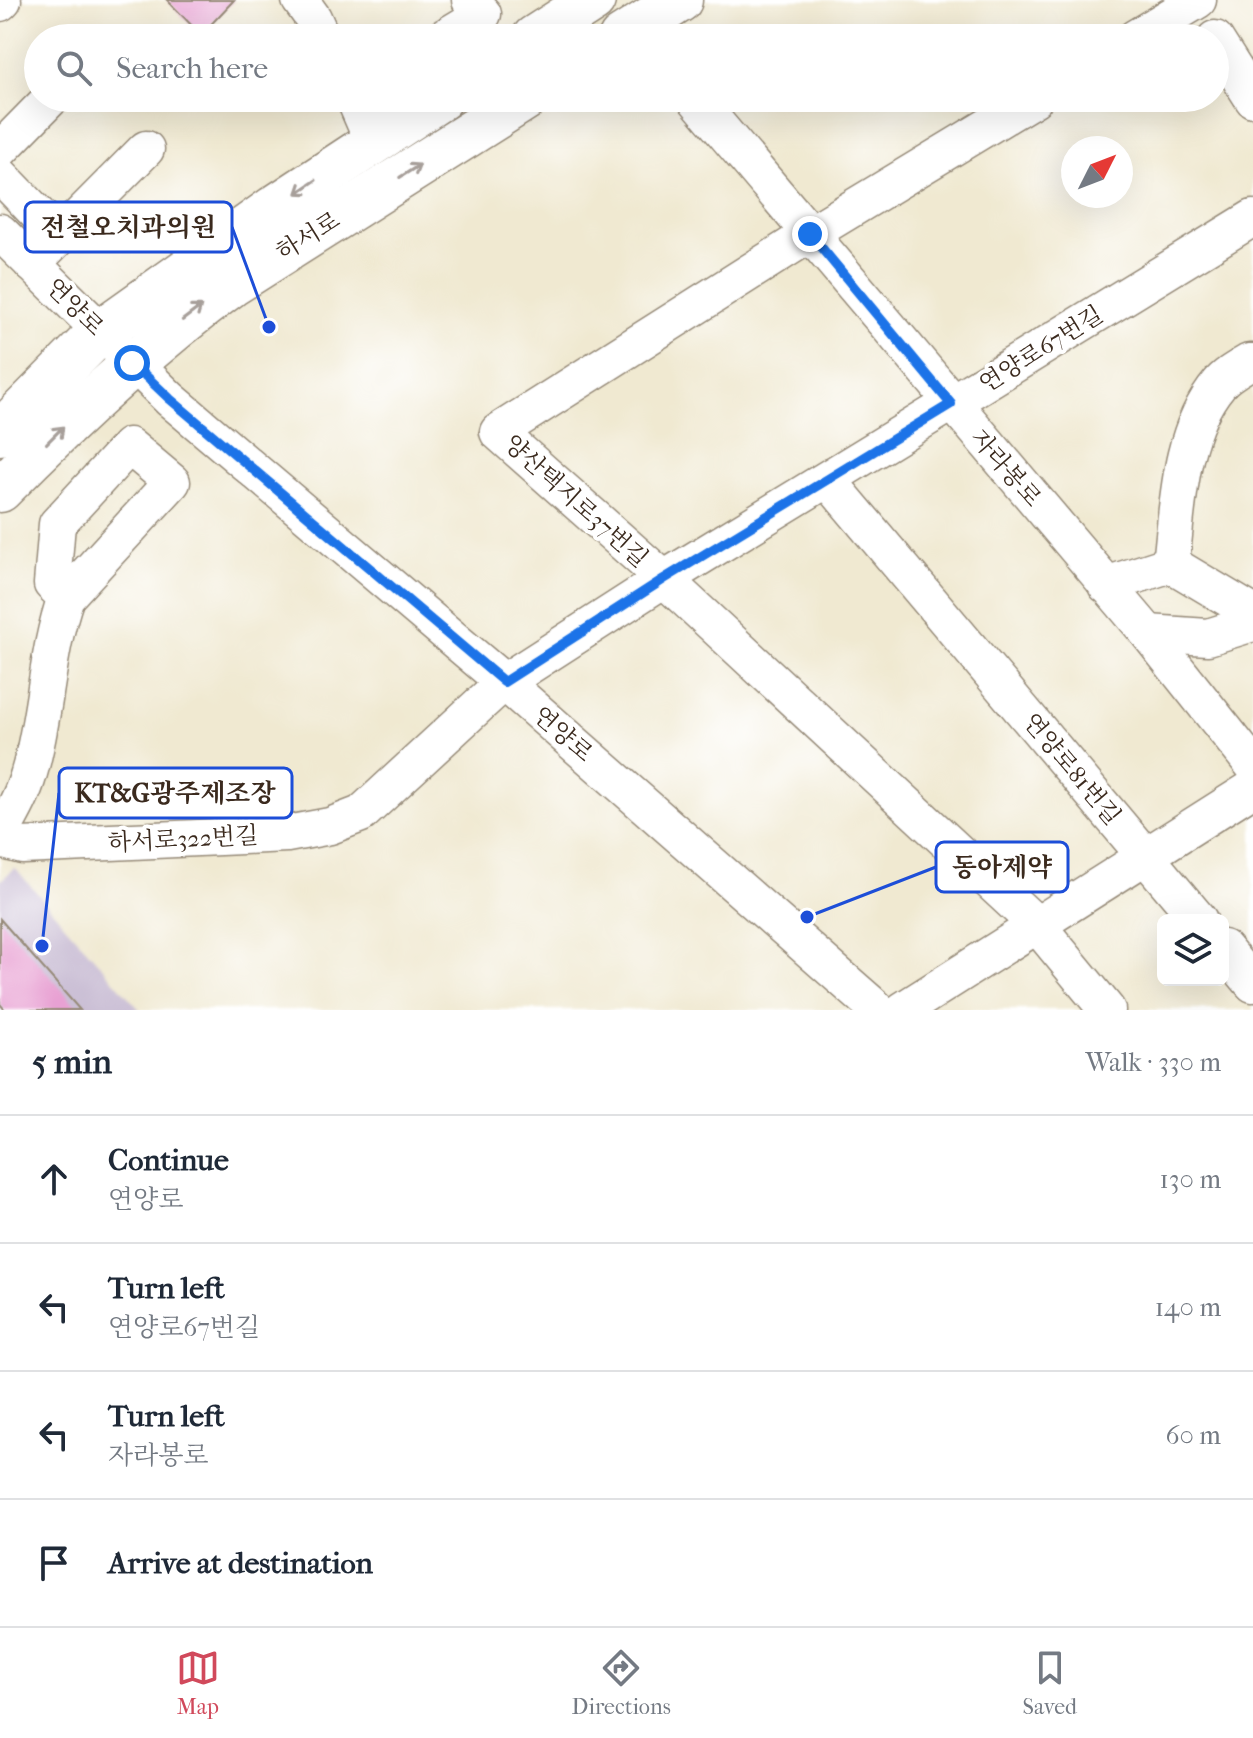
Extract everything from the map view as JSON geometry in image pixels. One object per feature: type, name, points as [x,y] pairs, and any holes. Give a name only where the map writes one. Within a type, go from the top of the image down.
[{"type":"main road","points":[[556,24],[593,0]]},
{"type":"main road","name":"하서로","points":[[3,422],[100,332],[274,208],[419,112]]},
{"type":"main road","name":"하서로","points":[[0,490],[78,411],[132,363],[231,285],[504,112]]},
{"type":"street","points":[[300,0],[316,24]]},
{"type":"street","points":[[466,24],[483,14],[470,0]]},
{"type":"street","points":[[1157,24],[1193,1],[1206,24]]},
{"type":"street","points":[[1229,61],[1253,99]]},
{"type":"street","points":[[0,150],[37,112]]},
{"type":"street","points":[[360,112],[373,142]]},
{"type":"street","name":"자라봉로","points":[[707,112],[1148,633],[1253,765]]},
{"type":"street","name":"양산택지로37번길","points":[[1012,112],[810,234],[498,432],[664,579],[1037,925],[1107,1010]]},
{"type":"street","points":[[32,264],[146,149]]},
{"type":"street","points":[[0,175],[59,236]]},
{"type":"street","name":"연양로67번길","points":[[504,682],[664,579],[1253,218]]},
{"type":"street","name":"연양로","points":[[0,232],[170,399],[504,682],[878,1010]]},
{"type":"street","points":[[1171,564],[1184,459],[1204,404],[1221,381],[1253,362]]},
{"type":"street","name":"연양로81번길","points":[[828,480],[1194,914]]},
{"type":"street","points":[[1106,585],[1171,564],[1253,613]]},
{"type":"street","points":[[0,838],[29,773],[66,597]]},
{"type":"street","points":[[1148,633],[1208,637],[1253,623]]},
{"type":"street","name":"하서로322번길","points":[[0,838],[22,846],[287,834],[330,826],[361,814],[504,682]]},
{"type":"street","points":[[903,1010],[1253,788]]},
{"type":"street","points":[[1229,955],[1253,984]]},
{"type":"shaded area","points":[[15,868],[140,1010],[0,1010],[0,881]]},
{"type":"building","points":[[167,0],[234,0],[211,24],[190,24]]},
{"type":"building","points":[[0,919],[80,1010],[5,1010],[0,1004]]},
{"type":"place","name":"전철오치과의원","points":[[269,327]]},
{"type":"place","name":"동아제약","points":[[807,917]]},
{"type":"place","name":"KT&G광주제조장","points":[[42,946]]},
{"type":"route","points":[[132,363],[170,399],[504,682],[664,579],[951,404],[810,234]]}]
